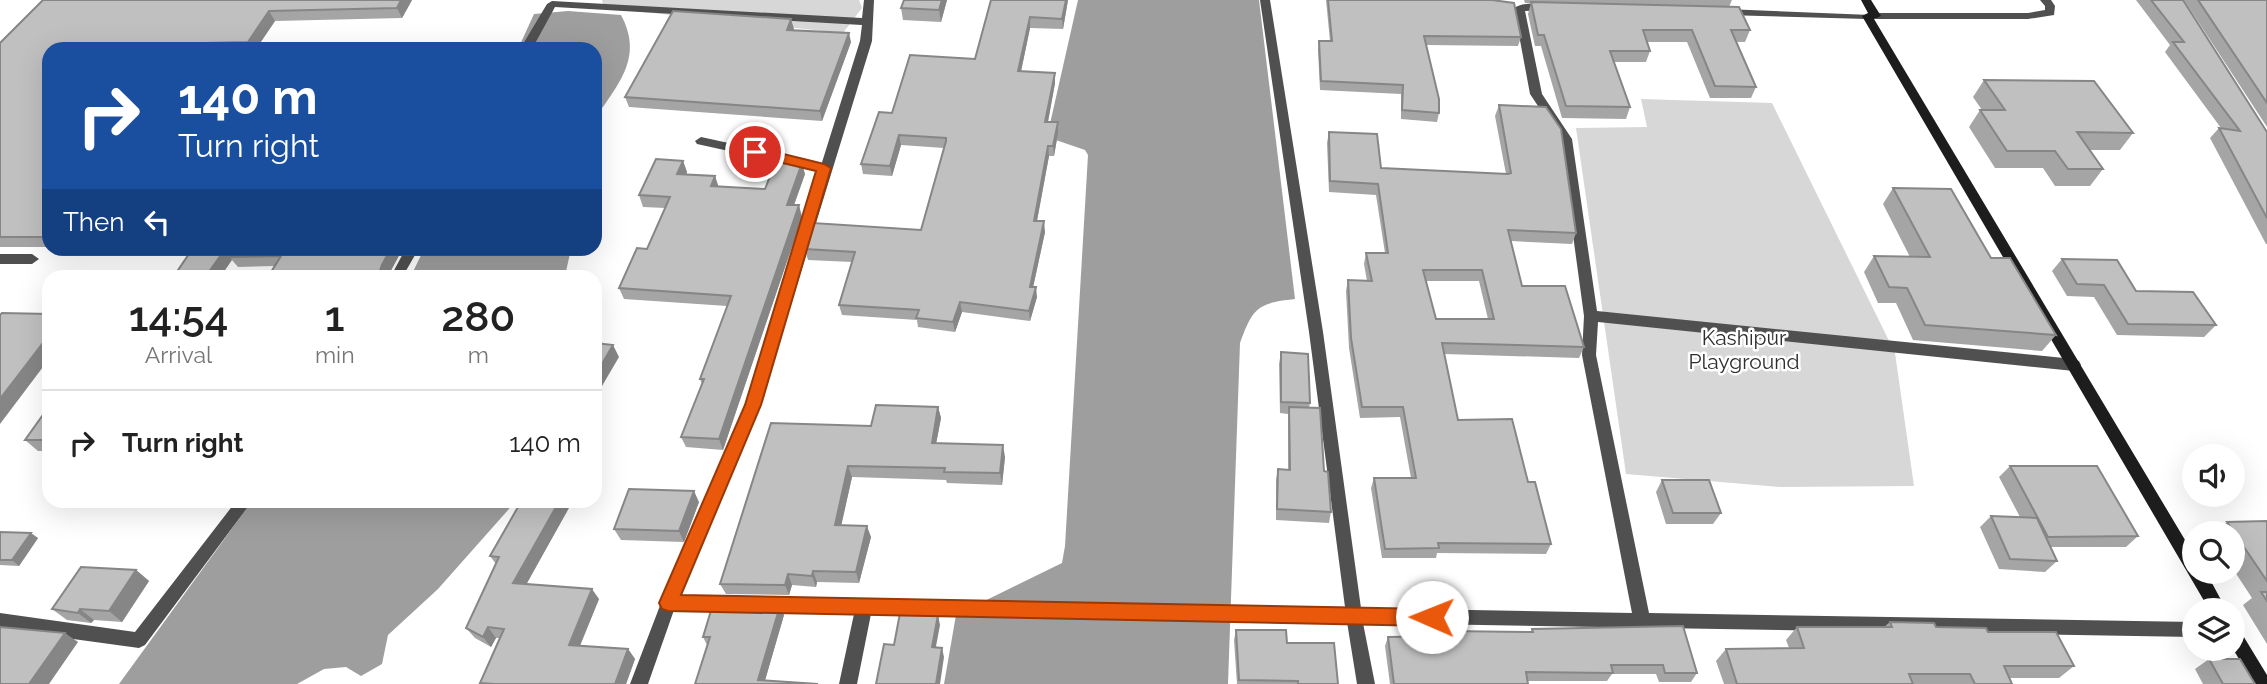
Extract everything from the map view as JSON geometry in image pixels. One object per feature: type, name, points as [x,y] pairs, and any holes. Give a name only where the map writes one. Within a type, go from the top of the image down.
[{"type":"street","points":[[639,684],[668,603],[753,405],[824,168],[866,41],[869,0]]},
{"type":"street","points":[[1265,0],[1317,332],[1354,616],[1366,684]]},
{"type":"street","points":[[1866,0],[1872,16],[2182,546]]},
{"type":"street","points":[[1714,12],[2028,16],[2050,13],[2050,6],[2045,0]]},
{"type":"street","points":[[530,42],[551,4],[867,22]]},
{"type":"street","points":[[1560,9],[1513,7],[1536,94],[1566,139],[1591,316],[1589,355],[1642,620]]},
{"type":"street","points":[[701,141],[824,168]]},
{"type":"street","points":[[0,259],[32,259]]},
{"type":"street","points":[[1591,316],[2074,365]]},
{"type":"street","points":[[0,621],[139,640],[240,508]]},
{"type":"street","points":[[668,603],[2182,630]]},
{"type":"street","points":[[848,684],[864,607]]},
{"type":"street","points":[[2245,654],[2263,684]]},
{"type":"green space","points":[[602,0],[859,0],[862,8],[843,33],[604,8]]},
{"type":"green space","name":"Kashipur Playground","points":[[1641,99],[1772,103],[1895,353],[1914,486],[1780,487],[1626,474],[1576,128],[1647,127]]},
{"type":"shaded area","points":[[1078,0],[1259,0],[1295,299],[1273,302],[1258,309],[1240,343],[1228,684],[944,684],[956,615],[1062,563],[1088,155],[1085,150],[1047,137]]},
{"type":"shaded area","points":[[568,11],[621,15],[630,44],[629,58],[619,82],[602,108],[602,42],[521,42],[534,14]]},
{"type":"shaded area","points":[[420,256],[569,256],[566,270],[414,270]]},
{"type":"shaded area","points":[[247,508],[510,508],[438,589],[388,635],[382,664],[361,676],[346,667],[324,669],[297,684],[119,684]]},
{"type":"building","points":[[43,0],[401,0],[397,8],[269,11],[248,42],[42,42],[42,237],[0,237],[0,43]]},
{"type":"building","points":[[904,0],[942,0],[939,10],[901,8]]},
{"type":"building","points":[[991,0],[1066,0],[1062,19],[1030,17],[1018,71],[1055,73],[1045,122],[1058,122],[1053,146],[1048,146],[1034,221],[1044,221],[1030,287],[1036,287],[1029,311],[960,302],[953,322],[916,318],[919,310],[839,305],[855,252],[805,249],[813,223],[921,230],[946,138],[899,135],[890,166],[861,164],[879,112],[892,113],[910,55],[975,59]]},
{"type":"building","points":[[1328,0],[1492,0],[1514,3],[1521,37],[1424,36],[1439,99],[1439,113],[1402,110],[1403,85],[1321,81],[1319,41],[1332,41]]},
{"type":"building","points":[[2151,0],[2183,0],[2267,132],[2267,218],[2219,128],[2240,131],[2173,42],[2184,42]]},
{"type":"building","points":[[2198,0],[2267,0],[2267,103]]},
{"type":"building","points":[[1531,2],[1739,7],[1750,30],[1731,30],[1756,87],[1715,86],[1692,30],[1643,30],[1650,51],[1610,51],[1630,107],[1566,106],[1544,35],[1538,35]]},
{"type":"building","points":[[673,11],[791,19],[787,30],[849,33],[820,111],[625,97]]},
{"type":"building","points":[[1984,80],[2094,81],[2133,133],[2077,132],[2103,169],[2068,169],[2055,151],[2007,151],[1980,110],[2005,110]]},
{"type":"building","points":[[1499,105],[1546,107],[1561,129],[1576,233],[1508,230],[1522,286],[1565,286],[1584,347],[1442,343],[1458,420],[1512,419],[1528,482],[1535,482],[1551,544],[1438,543],[1439,548],[1385,549],[1374,478],[1416,478],[1403,407],[1362,407],[1351,338],[1348,280],[1372,281],[1366,253],[1388,253],[1378,184],[1330,181],[1329,132],[1377,134],[1381,168],[1511,173]],"holes":[[[1423,270],[1482,270],[1494,319],[1436,319]]]},
{"type":"building","points":[[656,159],[683,161],[677,174],[715,176],[711,186],[765,189],[776,161],[802,163],[787,205],[799,205],[719,439],[681,437],[704,379],[700,379],[731,296],[619,288],[637,248],[647,249],[670,197],[639,195]]},
{"type":"building","points":[[1893,188],[1951,189],[1991,258],[2010,258],[2056,335],[1925,325],[1907,288],[1889,287],[1874,256],[1930,257]]},
{"type":"building","points":[[188,256],[220,256],[210,270],[178,270]]},
{"type":"building","points":[[281,256],[387,256],[380,270],[272,270]]},
{"type":"building","points":[[2062,259],[2117,260],[2136,291],[2193,292],[2216,325],[2128,324],[2104,285],[2077,284]]},
{"type":"building","points":[[42,314],[42,344],[0,399],[0,315]]},
{"type":"building","points":[[602,344],[613,345],[602,364]]},
{"type":"building","points":[[1281,352],[1308,354],[1310,403],[1281,402]]},
{"type":"building","points":[[876,405],[938,407],[932,443],[1003,445],[1000,473],[944,472],[945,468],[848,466],[835,525],[867,526],[856,572],[813,571],[812,576],[788,574],[785,585],[720,584],[771,423],[871,426]]},
{"type":"building","points":[[1289,407],[1320,408],[1324,471],[1328,472],[1331,512],[1277,509],[1278,469],[1290,470]]},
{"type":"building","points":[[42,416],[42,440],[25,440]]},
{"type":"building","points":[[2010,466],[2097,466],[2138,536],[2048,537]]},
{"type":"building","points":[[1662,480],[1709,480],[1721,513],[1673,513]]},
{"type":"building","points":[[629,489],[694,491],[679,531],[614,529]]},
{"type":"building","points":[[517,508],[555,508],[513,583],[592,589],[569,645],[628,649],[615,684],[480,683],[504,629],[488,627],[483,637],[466,628],[499,557],[490,556]]},
{"type":"building","points":[[1991,516],[2037,518],[2057,561],[2010,559]]},
{"type":"building","points":[[2267,521],[2267,581],[2245,549],[2245,522]]},
{"type":"building","points":[[0,532],[31,533],[12,560],[0,560]]},
{"type":"building","points":[[81,567],[136,570],[109,611],[80,609],[78,613],[52,609]]},
{"type":"building","points":[[713,604],[780,606],[758,680],[818,684],[695,684],[710,637],[703,637]]},
{"type":"building","points":[[900,613],[938,615],[932,647],[942,648],[936,684],[876,684],[884,644],[894,645]]},
{"type":"building","points":[[1890,622],[1934,623],[1936,627],[1986,628],[1988,632],[2056,632],[2074,666],[2004,666],[2012,684],[1975,684],[1970,674],[1909,674],[1913,684],[1737,684],[1726,649],[1804,648],[1797,627],[1892,627]]},
{"type":"building","points":[[1683,626],[1697,673],[1665,673],[1663,665],[1611,665],[1613,673],[1526,672],[1528,684],[1394,684],[1388,637],[1448,636],[1447,631],[1533,632],[1532,629]]},
{"type":"building","points":[[0,627],[65,633],[29,684],[0,684]]},
{"type":"building","points":[[1236,630],[1286,630],[1287,643],[1334,643],[1338,684],[1239,680]]},
{"type":"building","points":[[2210,661],[2241,661],[2255,684],[2223,684]]},
{"type":"route","points":[[755,152],[824,168],[753,405],[668,603],[1432,617]]}]
